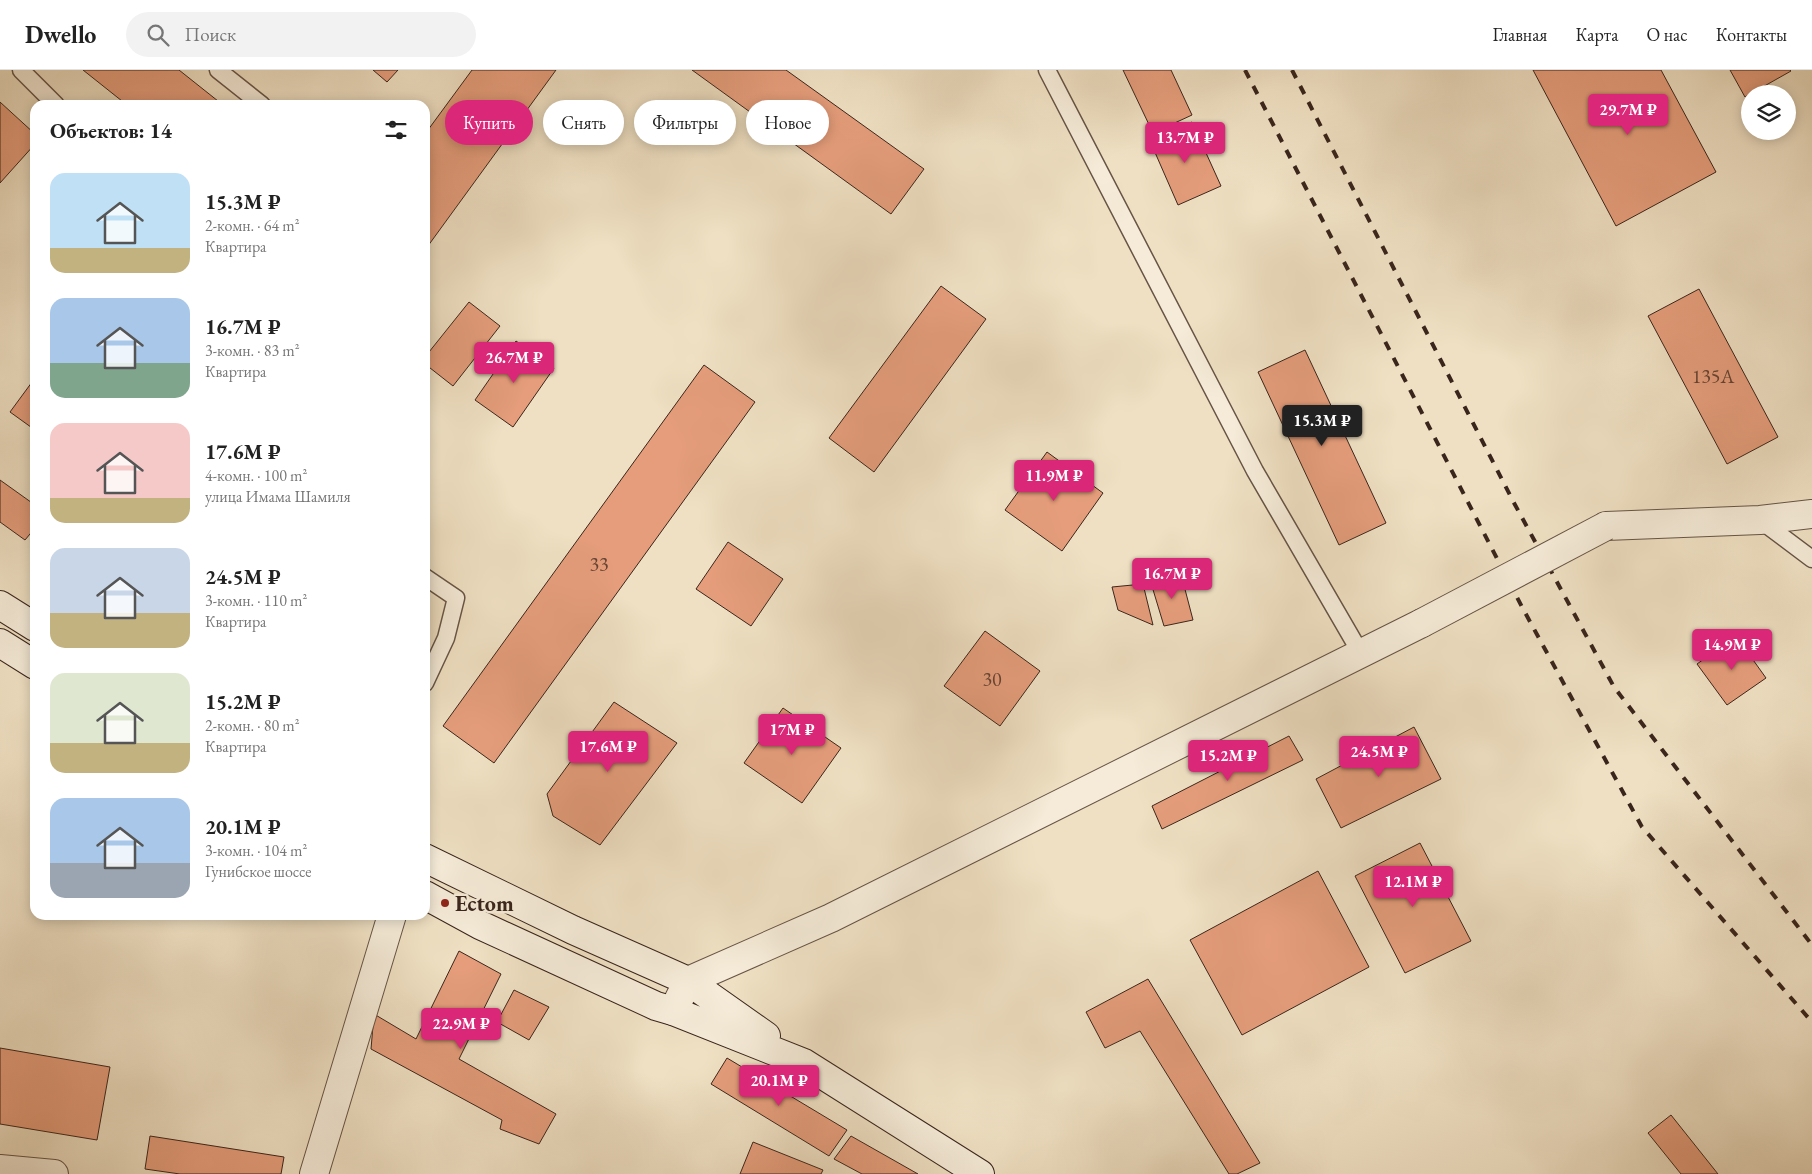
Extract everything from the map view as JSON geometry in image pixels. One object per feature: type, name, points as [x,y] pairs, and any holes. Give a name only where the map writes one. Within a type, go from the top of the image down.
[{"type":"street","points":[[673,1010],[688,981],[831,918],[1360,652],[1422,623],[1606,526],[1760,520],[1812,514]]},
{"type":"street","points":[[0,606],[30,624]]},
{"type":"street","points":[[0,643],[30,662]]},
{"type":"street","points":[[430,860],[573,930],[688,981],[804,1063],[980,1174]]},
{"type":"street","points":[[430,898],[488,929],[656,1006],[673,1010],[804,1063]]},
{"type":"street","points":[[314,1174],[390,920]]},
{"type":"street","points":[[0,1169],[54,1174]]},
{"type":"lane","points":[[21,70],[51,100]]},
{"type":"lane","points":[[218,70],[256,100]]},
{"type":"lane","points":[[1047,70],[1256,470],[1360,652]]},
{"type":"lane","points":[[1760,520],[1812,559]]},
{"type":"lane","points":[[430,580],[456,598],[446,638],[430,672]]},
{"type":"building","points":[[83,70],[179,70],[217,100],[121,100]]},
{"type":"building","points":[[373,70],[398,70],[387,82]]},
{"type":"building","points":[[472,70],[556,70],[533,102],[533,100],[450,100]]},
{"type":"building","points":[[692,70],[786,70],[828,100],[746,100],[746,109]]},
{"type":"building","points":[[1123,70],[1171,70],[1192,115],[1153,133]]},
{"type":"building","points":[[1533,70],[1661,70],[1716,172],[1616,226]]},
{"type":"building","points":[[1730,70],[1791,71],[1766,85],[1741,85],[1741,90]]},
{"type":"building","points":[[829,101],[924,169],[891,214],[796,145],[829,145]]},
{"type":"building","points":[[0,102],[30,129],[30,150],[0,183]]},
{"type":"building","points":[[445,107],[445,145],[501,145],[430,243],[430,127]]},
{"type":"building","points":[[1192,122],[1221,186],[1178,205],[1150,141]]},
{"type":"building","points":[[941,286],[986,319],[874,472],[829,438]]},
{"type":"building","points":[[1699,289],[1778,437],[1727,464],[1648,316]]},
{"type":"building","points":[[469,302],[500,326],[453,386],[430,368],[430,351]]},
{"type":"building","points":[[516,341],[554,368],[513,427],[475,400]]},
{"type":"building","points":[[1305,350],[1386,523],[1339,545],[1258,372]]},
{"type":"building","points":[[704,365],[755,402],[494,763],[443,726]]},
{"type":"building","points":[[30,385],[30,426],[10,412]]},
{"type":"building","points":[[1047,452],[1103,493],[1062,551],[1005,510]]},
{"type":"building","points":[[0,480],[30,501],[30,534],[25,540],[0,522]]},
{"type":"building","points":[[728,542],[783,579],[751,626],[696,589]]},
{"type":"building","points":[[1181,574],[1193,620],[1164,626],[1151,583]]},
{"type":"building","points":[[1143,584],[1153,625],[1118,610],[1112,587]]},
{"type":"building","points":[[985,631],[1040,671],[1000,726],[944,686]]},
{"type":"building","points":[[1736,636],[1766,678],[1727,705],[1697,664]]},
{"type":"building","points":[[614,702],[677,743],[600,845],[553,816],[547,794]]},
{"type":"building","points":[[783,708],[841,748],[802,803],[744,763]]},
{"type":"building","points":[[1414,727],[1441,779],[1341,828],[1316,779]]},
{"type":"building","points":[[1289,736],[1303,760],[1162,829],[1152,806]]},
{"type":"building","points":[[1420,843],[1471,941],[1405,973],[1355,876]]},
{"type":"building","points":[[1318,871],[1369,967],[1242,1035],[1190,940]]},
{"type":"building","points":[[459,951],[501,974],[459,1059],[556,1114],[539,1144],[500,1129],[502,1120],[371,1049],[374,1014],[416,1039]]},
{"type":"building","points":[[1148,979],[1260,1163],[1237,1174],[1229,1174],[1140,1031],[1105,1048],[1086,1012]]},
{"type":"building","points":[[514,990],[549,1007],[529,1040],[497,1022]]},
{"type":"building","points":[[0,1048],[110,1067],[97,1140],[0,1124]]},
{"type":"building","points":[[727,1058],[847,1130],[829,1156],[711,1084]]},
{"type":"building","points":[[1671,1115],[1718,1174],[1681,1174],[1648,1133]]},
{"type":"building","points":[[150,1136],[284,1157],[281,1174],[180,1174],[145,1169]]},
{"type":"building","points":[[851,1136],[918,1174],[862,1174],[834,1159]]},
{"type":"building","points":[[753,1142],[823,1170],[821,1174],[740,1174]]},
{"type":"railway","points":[[1245,70],[1522,607],[1642,827],[1812,1022]]},
{"type":"railway","points":[[1292,70],[1513,501],[1614,687],[1812,945]]},
{"type":"place","name":"Ectom","points":[[445,903]]}]
